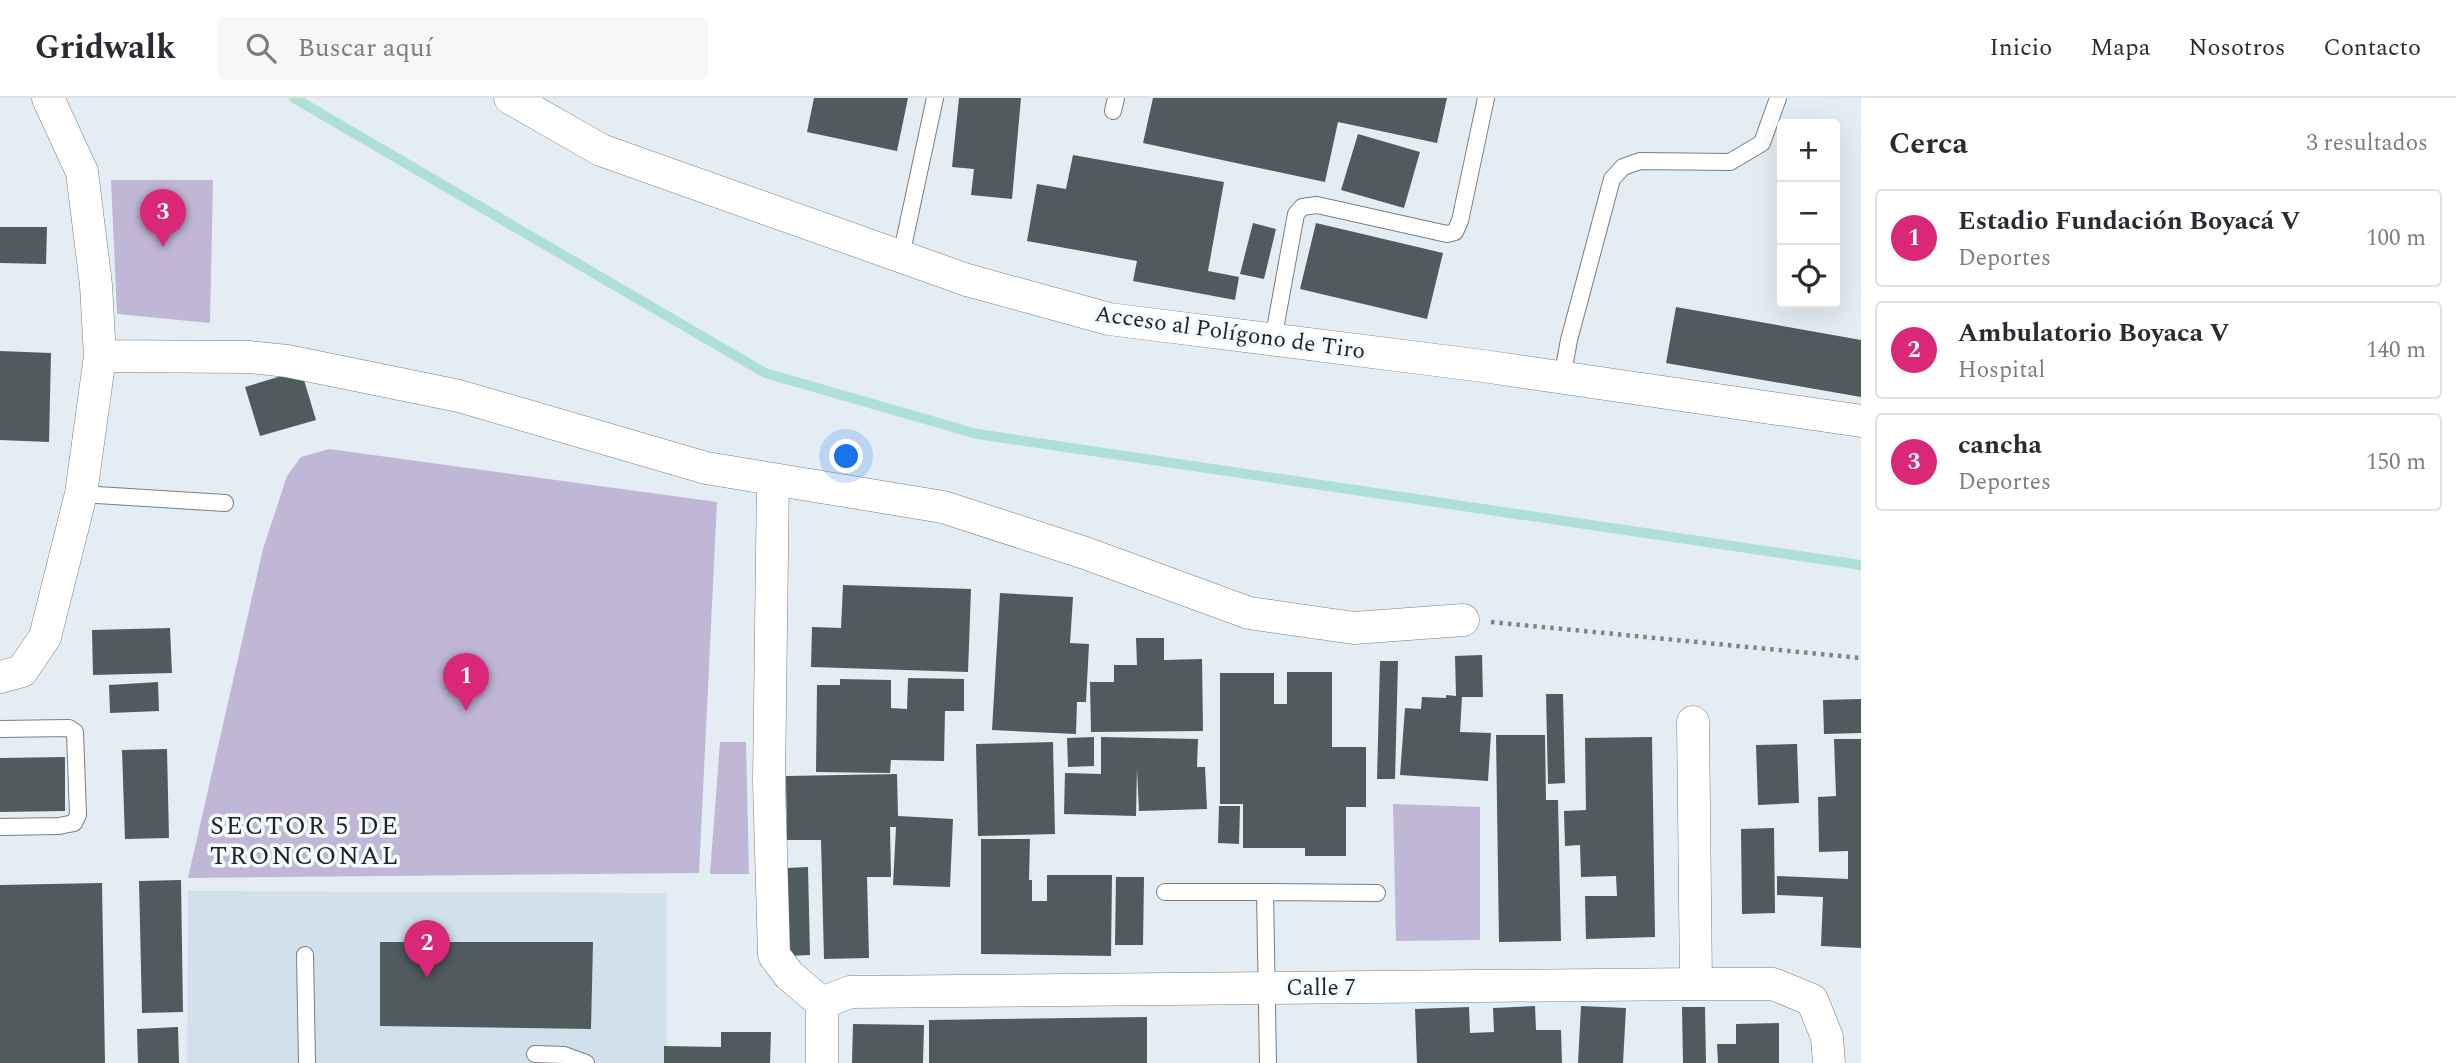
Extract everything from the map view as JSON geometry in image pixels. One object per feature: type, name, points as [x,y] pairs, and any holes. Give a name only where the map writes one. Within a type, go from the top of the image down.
[{"type":"street","points":[[0,677],[22,671],[45,637],[81,495],[100,356],[96,285],[82,172],[48,98]]},
{"type":"street","name":"Acceso al Polígono de Tiro","points":[[510,98],[541,106],[601,150],[967,280],[1109,320],[1562,378],[1861,421]]},
{"type":"street","points":[[100,356],[249,357],[287,361],[459,396],[706,468],[943,507],[1085,553],[1249,613],[1354,628],[1463,620]]},
{"type":"street","points":[[773,479],[769,782],[774,955],[789,975],[822,1003],[822,1063]]},
{"type":"street","points":[[1693,722],[1696,984]]},
{"type":"street","name":"Calle 7","points":[[822,1003],[850,992],[1773,984],[1812,1000],[1827,1037],[1829,1063]]},
{"type":"lane","points":[[901,256],[935,98]]},
{"type":"lane","points":[[1273,340],[1296,214],[1302,207],[1317,205],[1447,234],[1455,232],[1460,221],[1486,98]]},
{"type":"lane","points":[[1562,378],[1569,340],[1612,179],[1623,167],[1640,160],[1730,162],[1762,143],[1778,98]]},
{"type":"lane","points":[[81,495],[225,503]]},
{"type":"lane","points":[[0,729],[69,728],[75,732],[78,815],[74,823],[59,826],[0,827]]},
{"type":"lane","points":[[1165,892],[1377,893]]},
{"type":"lane","points":[[1265,892],[1268,1063]]},
{"type":"lane","points":[[305,955],[307,1063]]},
{"type":"lane","points":[[534,1054],[564,1055],[586,1063]]},
{"type":"path","points":[[1463,620],[1861,658]]},
{"type":"shaded area","points":[[111,180],[213,180],[210,323],[117,314]]},
{"type":"shaded area","points":[[329,449],[717,502],[699,873],[188,878],[263,549],[287,476],[301,457]]},
{"type":"shaded area","points":[[720,742],[746,742],[749,874],[710,874]]},
{"type":"shaded area","points":[[1393,804],[1480,807],[1480,940],[1396,941]]},
{"type":"shaded area","points":[[188,891],[667,893],[667,1063],[187,1063]]},
{"type":"building","points":[[814,98],[908,98],[897,151],[807,132]]},
{"type":"building","points":[[959,98],[1021,98],[1012,199],[971,195],[974,169],[952,167]]},
{"type":"building","points":[[1153,98],[1447,98],[1437,143],[1338,122],[1325,182],[1143,143]]},
{"type":"building","points":[[1358,134],[1420,152],[1404,208],[1341,190]]},
{"type":"building","points":[[1073,155],[1224,182],[1208,271],[1239,277],[1235,300],[1133,281],[1137,261],[1027,241],[1037,184],[1066,189]]},
{"type":"building","points":[[1253,223],[1276,229],[1264,279],[1240,274]]},
{"type":"building","points":[[1316,223],[1443,253],[1427,319],[1300,289]]},
{"type":"building","points":[[0,227],[47,227],[46,264],[0,263]]},
{"type":"building","points":[[1676,307],[1861,340],[1861,397],[1666,363]]},
{"type":"building","points":[[0,351],[51,353],[49,442],[0,440]]},
{"type":"building","points":[[301,370],[316,420],[260,436],[245,387]]},
{"type":"building","points":[[843,585],[971,589],[968,672],[811,667],[812,627],[841,628]]},
{"type":"building","points":[[1000,593],[1073,597],[1070,643],[1089,644],[1086,702],[1077,702],[1076,734],[992,730]]},
{"type":"building","points":[[170,628],[172,673],[93,675],[92,630]]},
{"type":"building","points":[[1136,638],[1164,638],[1164,660],[1202,659],[1203,731],[1091,732],[1090,682],[1114,682],[1114,665],[1137,665]]},
{"type":"building","points":[[1482,655],[1483,697],[1462,697],[1460,732],[1491,733],[1488,781],[1400,775],[1405,708],[1421,709],[1422,697],[1456,696],[1455,656]]},
{"type":"building","points":[[1380,661],[1398,661],[1395,779],[1377,779]]},
{"type":"building","points":[[1287,672],[1332,672],[1332,747],[1366,747],[1366,807],[1346,807],[1346,856],[1305,856],[1305,848],[1243,848],[1243,804],[1220,804],[1220,673],[1274,673],[1274,704],[1287,704]]},
{"type":"building","points":[[908,678],[964,679],[964,711],[945,711],[944,761],[891,760],[890,773],[816,772],[817,685],[840,685],[840,679],[891,680],[891,708],[907,709]]},
{"type":"building","points":[[158,682],[159,711],[110,713],[109,685]]},
{"type":"building","points":[[1546,694],[1563,694],[1565,783],[1548,784]]},
{"type":"building","points":[[1861,699],[1861,733],[1824,734],[1823,700]]},
{"type":"building","points":[[1496,735],[1545,735],[1546,800],[1558,800],[1561,941],[1499,942]]},
{"type":"building","points":[[1094,737],[1094,766],[1068,767],[1067,738]]},
{"type":"building","points":[[1101,737],[1198,739],[1197,767],[1205,767],[1207,809],[1139,811],[1137,769],[1136,816],[1064,814],[1065,773],[1101,774]]},
{"type":"building","points":[[1652,737],[1655,937],[1586,939],[1585,896],[1617,896],[1616,876],[1581,877],[1580,845],[1565,846],[1564,811],[1586,810],[1585,738]]},
{"type":"building","points":[[1834,739],[1861,739],[1861,948],[1821,946],[1823,897],[1777,895],[1777,876],[1848,879],[1848,851],[1819,852],[1818,797],[1836,796]]},
{"type":"building","points":[[1053,742],[1055,834],[978,836],[976,744]]},
{"type":"building","points":[[1797,744],[1799,803],[1758,805],[1756,745]]},
{"type":"building","points":[[167,749],[169,838],[125,839],[122,750]]},
{"type":"building","points":[[65,757],[65,811],[0,812],[0,758]]},
{"type":"building","points":[[897,774],[898,816],[953,819],[950,887],[893,885],[896,827],[890,827],[891,877],[867,877],[869,958],[824,959],[821,840],[787,840],[786,776]]},
{"type":"building","points":[[1219,806],[1240,806],[1239,844],[1218,843]]},
{"type":"building","points":[[1774,828],[1775,913],[1742,914],[1741,829]]},
{"type":"building","points":[[981,839],[1030,839],[1029,880],[1032,880],[1032,901],[1047,901],[1047,875],[1112,875],[1111,956],[981,954]]},
{"type":"building","points":[[808,867],[810,955],[789,956],[787,868]]},
{"type":"building","points":[[1116,877],[1144,877],[1143,945],[1115,945]]},
{"type":"building","points":[[181,880],[183,1012],[142,1013],[139,881]]},
{"type":"building","points":[[102,883],[105,1063],[0,1063],[0,885]]},
{"type":"building","points":[[380,942],[593,942],[591,1029],[380,1026]]},
{"type":"building","points":[[1535,1006],[1536,1030],[1561,1030],[1562,1063],[1417,1063],[1415,1009],[1469,1007],[1470,1033],[1494,1032],[1493,1008]]},
{"type":"building","points":[[1581,1006],[1626,1008],[1623,1063],[1578,1063]]},
{"type":"building","points":[[1682,1007],[1705,1007],[1706,1063],[1683,1063]]},
{"type":"building","points":[[1147,1017],[1147,1063],[929,1063],[929,1020]]},
{"type":"building","points":[[1779,1023],[1779,1063],[1718,1063],[1717,1044],[1736,1044],[1736,1024]]},
{"type":"building","points":[[853,1024],[924,1025],[923,1063],[852,1063]]},
{"type":"building","points":[[178,1027],[179,1063],[138,1063],[137,1029]]},
{"type":"building","points":[[721,1032],[771,1032],[770,1063],[664,1063],[664,1046],[721,1047]]},
{"type":"waterway","points":[[294,98],[765,373],[977,434],[1861,565]]},
{"type":"place","name":"cancha","points":[[163,247]]},
{"type":"place","name":"Estadio Fundación Boyacá V","points":[[466,711]]},
{"type":"place","name":"Ambulatorio Boyaca V","points":[[427,978]]},
{"type":"district","name":"SECTOR 5 DE TRONCONAL","points":[[305,841]]}]
